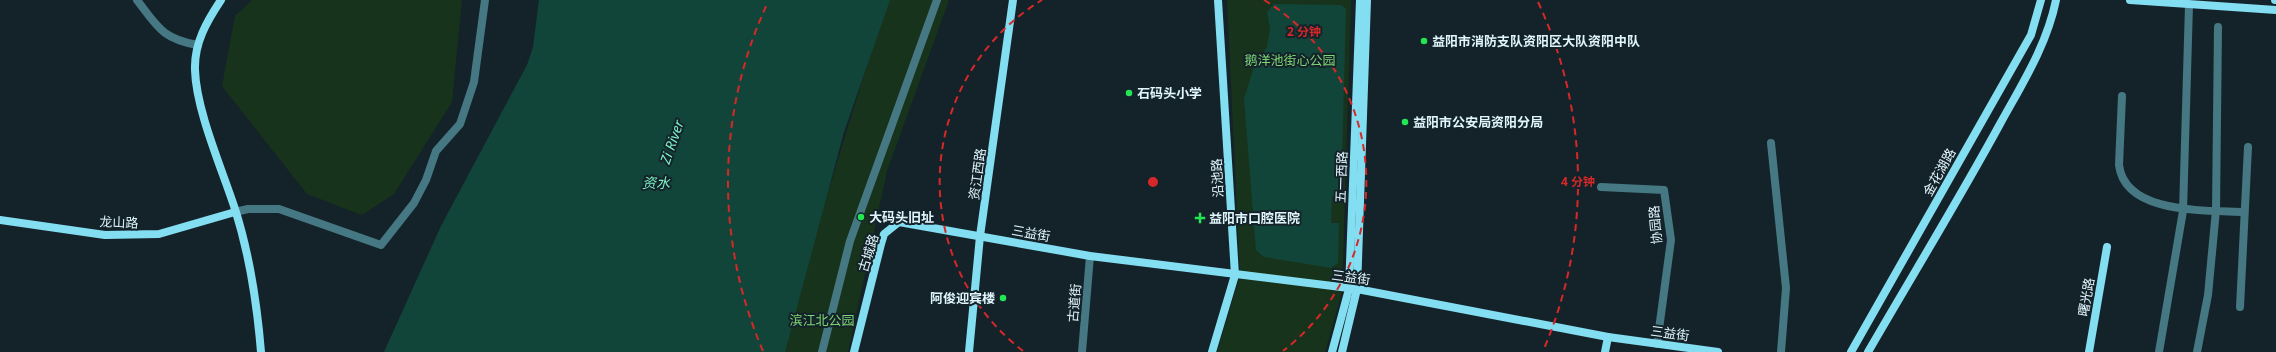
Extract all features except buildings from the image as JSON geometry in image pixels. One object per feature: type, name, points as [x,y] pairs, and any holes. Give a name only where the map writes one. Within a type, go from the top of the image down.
[{"type":"street","points":[[136,0],[162,33],[184,43],[198,45]]},
{"type":"street","points":[[221,0],[206,22],[198,45],[195,69],[198,99],[251,266],[258,313],[261,352]]},
{"type":"street","points":[[235,212],[248,209],[279,209],[381,245],[414,203],[426,180],[436,152],[460,124],[474,82],[485,0]]},
{"type":"street","points":[[822,352],[850,241],[937,0]]},
{"type":"street","name":"资江西路","points":[[969,352],[980,236],[1013,0]]},
{"type":"street","name":"沿池路","points":[[1212,352],[1235,275],[1218,0]]},
{"type":"street","name":"五一西路","points":[[1332,352],[1353,289],[1360,0]]},
{"type":"street","points":[[1342,352],[1353,289],[1368,0]]},
{"type":"street","name":"金花湖路","points":[[1851,352],[2031,35],[2041,0]]},
{"type":"street","points":[[1868,352],[1984,152],[2042,47],[2052,18],[2056,0]]},
{"type":"street","points":[[2130,0],[2276,10]]},
{"type":"street","points":[[2159,352],[2183,209],[2189,4]]},
{"type":"street","points":[[2197,352],[2208,295],[2216,210],[2218,27]]},
{"type":"street","points":[[2122,96],[2120,175],[2135,191],[2161,206],[2183,209],[2244,212]]},
{"type":"street","points":[[1771,143],[1786,288],[1781,352]]},
{"type":"street","points":[[2240,307],[2248,147]]},
{"type":"street","name":"协园路","points":[[1601,187],[1664,190],[1671,240],[1658,344]]},
{"type":"street","name":"龙山路","points":[[0,220],[105,235],[159,234],[235,212]]},
{"type":"street","name":"古城路","points":[[854,352],[884,234],[892,226],[899,222],[980,236]]},
{"type":"street","name":"三益街","points":[[980,236],[1090,256],[1353,289],[1608,337],[1718,352]]},
{"type":"street","name":"曙光路","points":[[2089,352],[2107,247]]},
{"type":"street","name":"古道街","points":[[1082,352],[1090,256]]},
{"type":"street","points":[[1604,352],[1608,337]]},
{"type":"green space","points":[[252,0],[462,0],[452,102],[394,194],[362,215],[307,194],[222,86],[235,16]]},
{"type":"green space","name":"滨江北公园","points":[[887,0],[949,0],[887,171],[848,352],[779,352]]},
{"type":"green space","name":"鹅洋池街心公园","points":[[1227,0],[1351,0],[1342,292],[1325,352],[1217,352],[1240,275]]},
{"type":"water","name":"资水","points":[[539,0],[890,0],[844,132],[785,352],[384,352],[441,226],[527,65],[533,47]]},
{"type":"water","points":[[1274,4],[1341,5],[1346,9],[1341,196],[1332,196],[1331,223],[1339,223],[1338,263],[1331,268],[1264,257],[1256,250],[1244,99],[1254,67],[1267,47],[1270,29],[1267,12]]},
{"type":"place","name":"益阳市消防支队资阳区大队资阳中队","points":[[1424,41]]},
{"type":"place","name":"石码头小学","points":[[1129,93]]},
{"type":"place","name":"益阳市公安局资阳分局","points":[[1405,122]]},
{"type":"place","name":"大码头旧址","points":[[861,217]]},
{"type":"place","name":"益阳市口腔医院","points":[[1200,218]]},
{"type":"place","name":"阿俊迎宾楼","points":[[1003,298]]},
{"type":"water label","name":"Zi River","points":[[672,142]]}]
